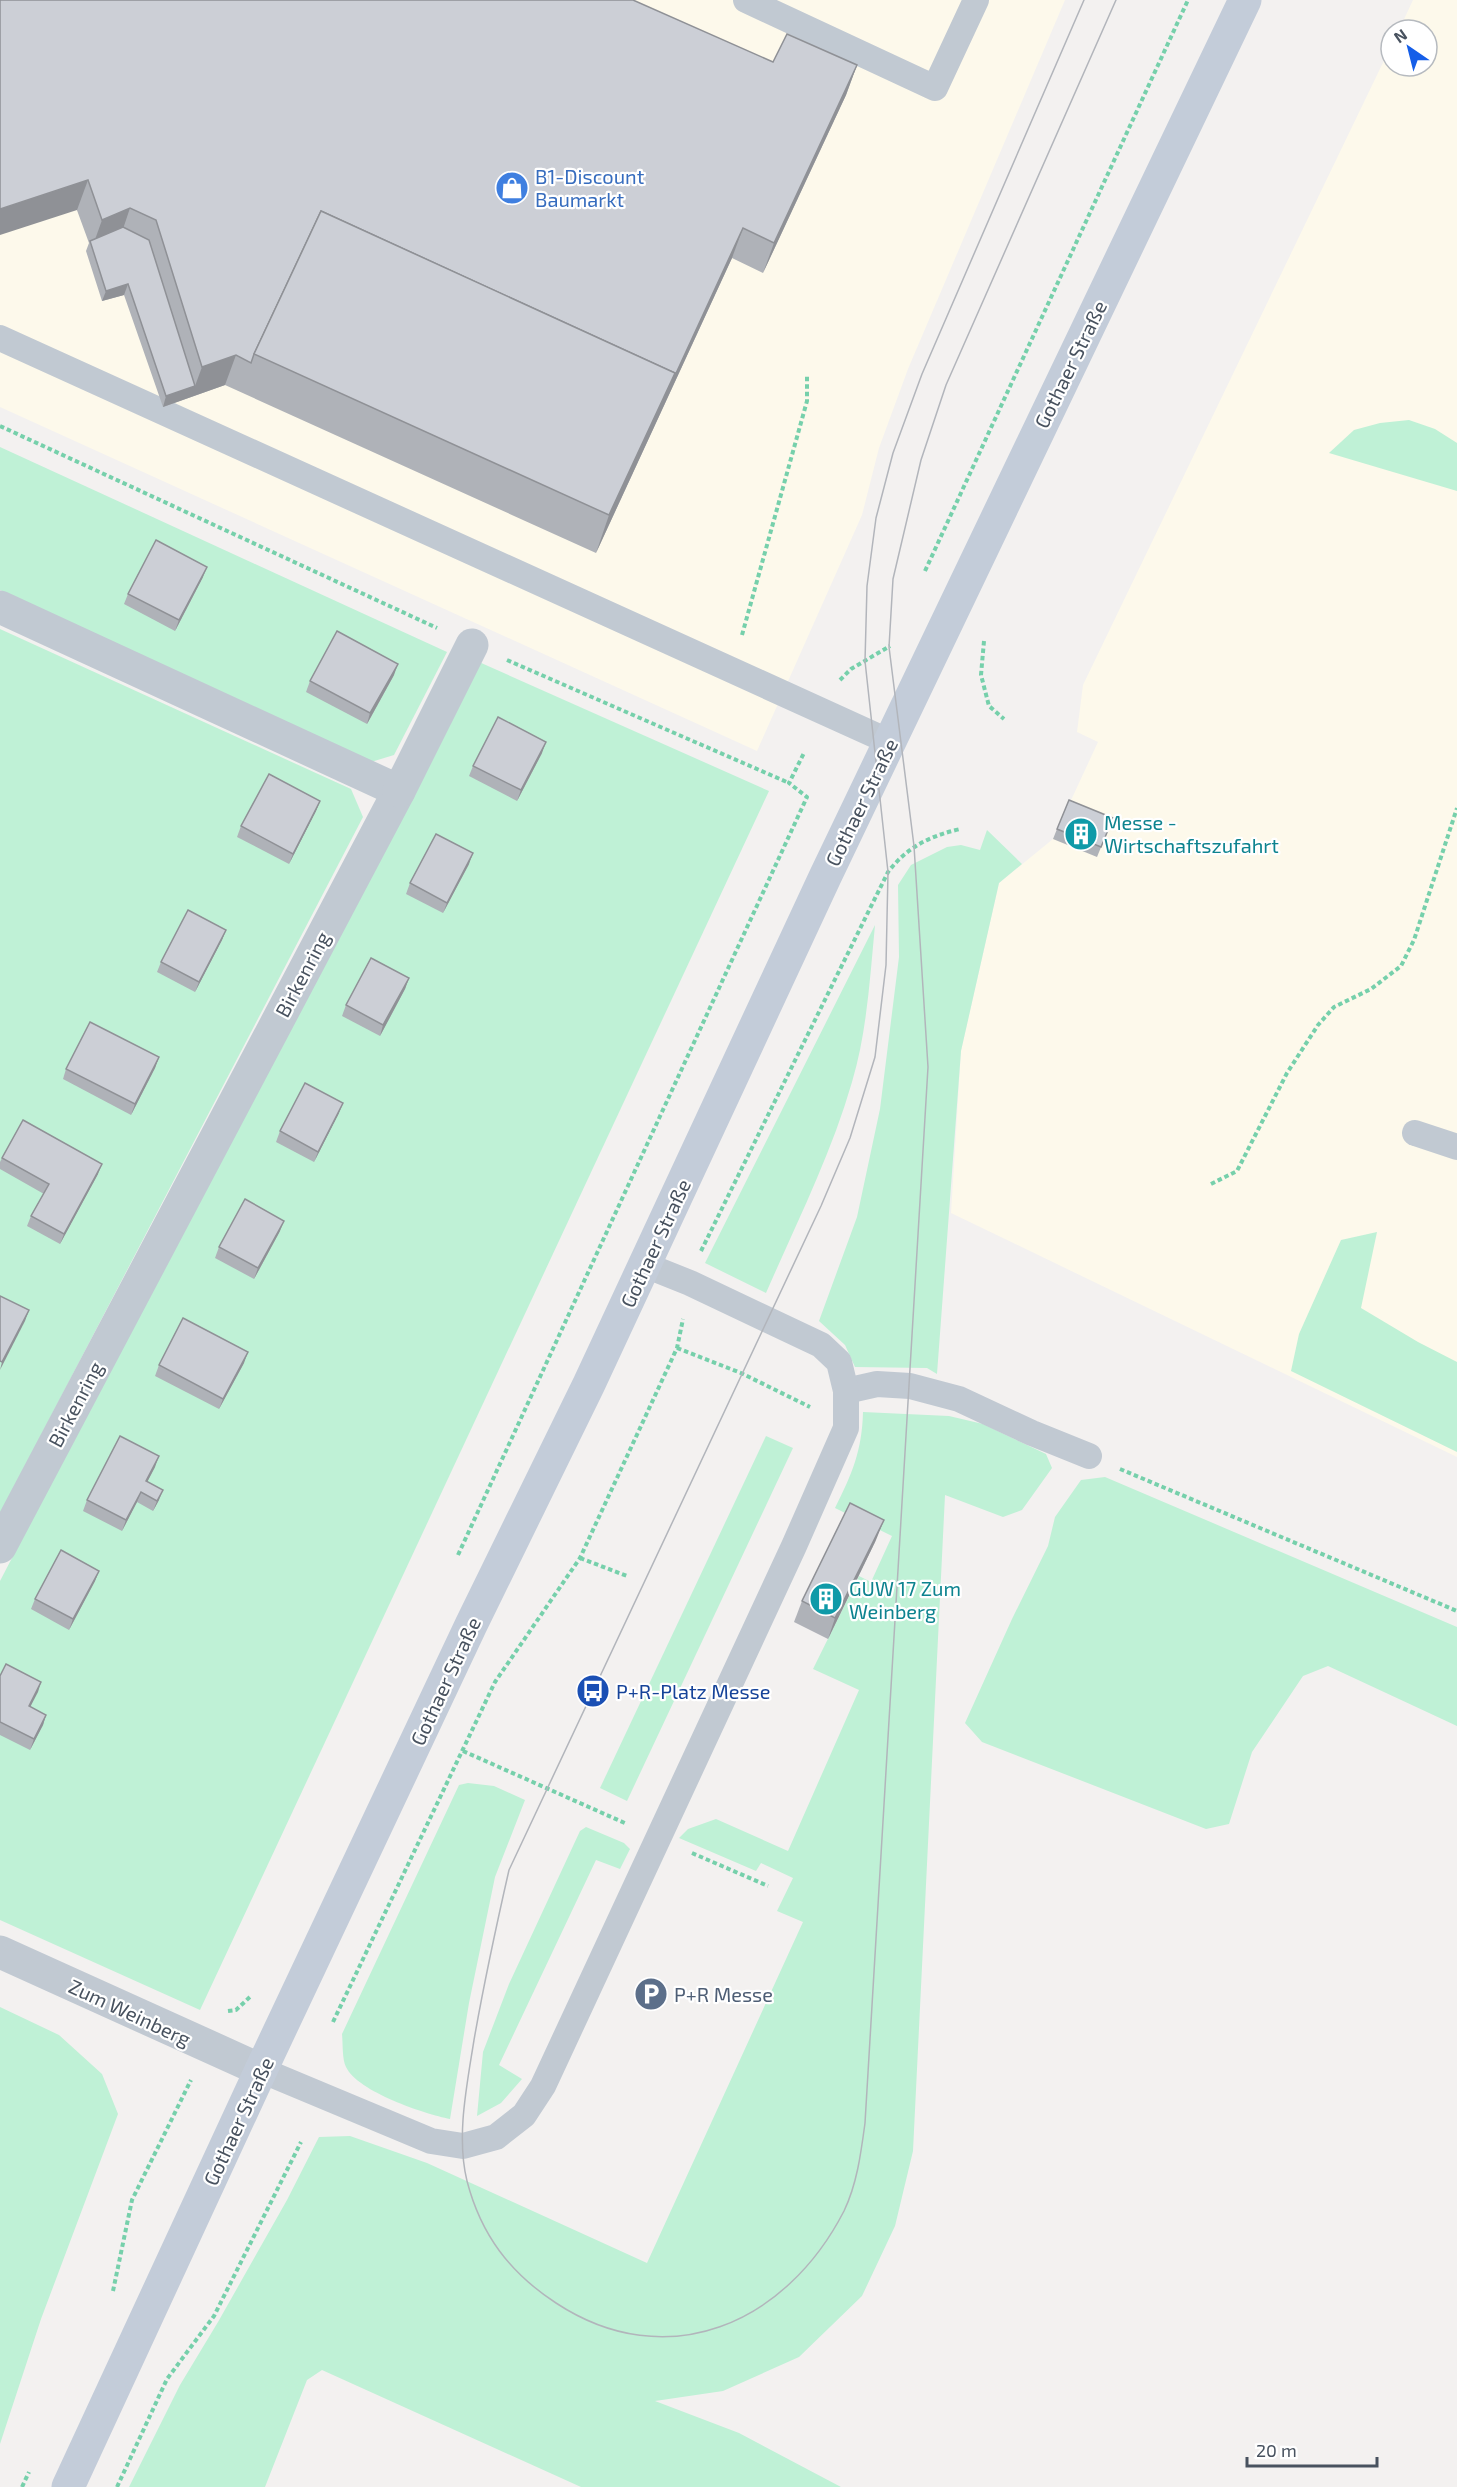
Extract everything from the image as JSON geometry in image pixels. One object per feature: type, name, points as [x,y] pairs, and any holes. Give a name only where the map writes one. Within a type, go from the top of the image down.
[{"type":"main road","name":"Gothaer Straße","points":[[68,2487],[261,2070],[645,1265],[890,742],[1245,0]]},
{"type":"street","points":[[0,607],[399,791]]},
{"type":"street","name":"Birkenring","points":[[0,1547],[399,791],[472,645]]},
{"type":"street","name":"Zum Weinberg","points":[[0,1952],[261,2070]]},
{"type":"lane","points":[[746,0],[935,88],[976,0]]},
{"type":"lane","points":[[0,338],[890,742]]},
{"type":"lane","points":[[1415,1133],[1457,1147]]},
{"type":"lane","points":[[261,2070],[431,2140],[463,2146],[496,2137],[524,2115],[543,2086],[795,1546],[846,1428],[846,1391],[839,1362],[821,1345],[690,1283],[645,1265]]},
{"type":"lane","points":[[846,1391],[877,1384],[910,1386],[959,1399],[1032,1433],[1089,1456]]},
{"type":"path","points":[[919,582],[1188,0]]},
{"type":"path","points":[[740,640],[807,401],[807,375]]},
{"type":"path","points":[[0,426],[472,645],[789,783],[807,797],[457,1557]]},
{"type":"path","points":[[838,683],[850,669],[890,647],[894,636]]},
{"type":"path","points":[[789,783],[804,753]]},
{"type":"path","points":[[1211,1184],[1237,1170],[1287,1073],[1318,1025],[1334,1007],[1371,989],[1401,966],[1414,939],[1457,808]]},
{"type":"path","points":[[677,1348],[741,1373],[815,1409]]},
{"type":"path","points":[[1089,1456],[1457,1611]]},
{"type":"path","points":[[580,1558],[627,1576]]},
{"type":"path","points":[[333,2022],[463,1750],[629,1825],[634,1814]]},
{"type":"path","points":[[658,1838],[768,1886]]},
{"type":"path","points":[[222,2013],[236,2010],[257,1990]]},
{"type":"path","points":[[110,2301],[132,2200],[191,2079]]},
{"type":"path","points":[[117,2487],[167,2379],[214,2316],[301,2142]]},
{"type":"path","points":[[22,2487],[32,2466]]},
{"type":"shaded area","points":[[0,0],[1065,0],[908,369],[879,448],[862,515],[757,751],[0,407]]},
{"type":"shaded area","points":[[1413,0],[1457,0],[1457,1457],[951,1213],[961,1051],[999,883],[1053,839],[1098,742],[1077,732],[1083,685],[1379,71],[1379,78],[1439,78],[1439,18],[1405,18]]},
{"type":"green space","points":[[1409,420],[1435,429],[1457,443],[1457,491],[1329,453],[1354,430],[1380,423]]},
{"type":"green space","points":[[0,447],[447,652],[394,755],[371,762],[0,590]]},
{"type":"green space","points":[[0,629],[351,789],[363,817],[0,1514]]},
{"type":"green space","points":[[479,662],[769,791],[200,2010],[0,1920],[0,1581]]},
{"type":"green space","points":[[987,830],[1022,864],[999,883],[961,1051],[937,1374],[927,1368],[855,1367],[845,1345],[819,1321],[857,1217],[880,1109],[899,957],[898,885],[911,865],[947,847],[961,845],[980,850]]},
{"type":"green space","points":[[875,925],[865,1024],[852,1082],[823,1163],[766,1293],[705,1263]]},
{"type":"green space","points":[[1377,1232],[1361,1308],[1457,1362],[1457,1452],[1291,1371],[1299,1334],[1341,1240]]},
{"type":"green space","points":[[863,1412],[949,1416],[983,1424],[1046,1454],[1052,1468],[1022,1510],[1003,1517],[945,1495],[913,2151],[895,2226],[862,2296],[799,2357],[723,2391],[655,2401],[739,2433],[841,2487],[581,2487],[322,2370],[307,2380],[265,2487],[129,2487],[180,2385],[287,2200],[319,2137],[350,2136],[427,2163],[647,2263],[803,1922],[777,1911],[793,1878],[761,1863],[756,1871],[679,1838],[688,1829],[716,1819],[788,1851],[859,1690],[813,1669],[859,1576],[871,1582],[892,1536],[835,1508],[855,1462],[861,1439]]},
{"type":"green space","points":[[766,1436],[793,1448],[627,1801],[600,1788]]},
{"type":"green space","points":[[1105,1477],[1457,1627],[1457,1726],[1328,1666],[1303,1676],[1252,1752],[1229,1824],[1206,1829],[982,1742],[965,1723],[1048,1546],[1055,1517],[1081,1480]]},
{"type":"green space","points":[[468,1783],[494,1786],[525,1800],[495,1877],[469,2003],[450,2119],[409,2107],[364,2085],[346,2067],[342,2034],[459,1785]]},
{"type":"green space","points":[[586,1827],[624,1843],[630,1849],[620,1869],[596,1860],[499,2065],[522,2079],[501,2103],[477,2116],[483,2052],[509,1984],[580,1831]]},
{"type":"green space","points":[[0,2007],[59,2035],[102,2074],[118,2114],[41,2319],[0,2444]]},
{"type":"building","points":[[0,0],[633,0],[773,62],[787,34],[857,65],[774,243],[743,228],[672,382],[675,373],[321,211],[251,363],[236,355],[202,367],[156,220],[130,208],[102,220],[88,180],[0,209]]},
{"type":"building","points":[[321,211],[675,373],[609,515],[254,354]]},
{"type":"building","points":[[123,227],[149,240],[195,386],[166,396],[128,284],[106,291],[90,241]]},
{"type":"building","points":[[156,540],[207,567],[179,620],[128,594]]},
{"type":"building","points":[[337,631],[398,664],[370,713],[310,681]]},
{"type":"building","points":[[498,717],[546,742],[521,790],[473,766]]},
{"type":"building","points":[[269,774],[320,801],[293,854],[241,826]]},
{"type":"building","name":"Messe - Wirtschaftszufahrt","points":[[1069,800],[1113,818],[1101,847],[1057,829]]},
{"type":"building","points":[[436,834],[473,853],[447,903],[410,883]]},
{"type":"building","points":[[188,910],[226,930],[199,982],[161,962]]},
{"type":"building","points":[[371,958],[409,978],[383,1025],[346,1005]]},
{"type":"building","points":[[90,1022],[159,1057],[135,1104],[66,1069]]},
{"type":"building","points":[[305,1083],[343,1103],[318,1152],[280,1131]]},
{"type":"building","points":[[23,1120],[102,1164],[64,1234],[31,1216],[49,1184],[2,1158]]},
{"type":"building","points":[[245,1199],[284,1221],[258,1268],[219,1247]]},
{"type":"building","points":[[0,1296],[29,1310],[2,1362],[0,1361]]},
{"type":"building","points":[[183,1318],[248,1352],[223,1399],[159,1365]]},
{"type":"building","points":[[120,1436],[159,1456],[146,1481],[163,1490],[157,1501],[141,1492],[126,1520],[87,1500]]},
{"type":"building","name":"GUW 17 Zum Weinberg","points":[[850,1503],[884,1520],[835,1618],[802,1601]]},
{"type":"building","points":[[61,1550],[99,1571],[73,1619],[35,1599]]},
{"type":"building","points":[[6,1664],[41,1682],[29,1706],[46,1715],[34,1739],[0,1722],[0,1676]]},
{"type":"tram line","points":[[1084,0],[922,374],[893,453],[876,518],[867,586],[865,661],[888,872],[886,965],[875,1057],[850,1138],[821,1206],[509,1870],[482,1997],[468,2075],[462,2146],[467,2181],[480,2219],[499,2251],[511,2265],[556,2303],[598,2325],[640,2335],[681,2336],[720,2327],[757,2309],[790,2283],[820,2250],[844,2211],[858,2168],[865,2123],[928,1067],[914,846],[889,647],[893,579],[921,460],[946,385],[1116,0]]},
{"type":"place","name":"B1-Discount Baumarkt","points":[[512,188]]},
{"type":"place","name":"Messe - Wirtschaftszufahrt","points":[[1081,834]]},
{"type":"place","name":"GUW 17 Zum Weinberg","points":[[826,1599]]},
{"type":"place","name":"P+R-Platz Messe","points":[[593,1691]]},
{"type":"place","name":"P+R Messe","points":[[651,1994]]}]
